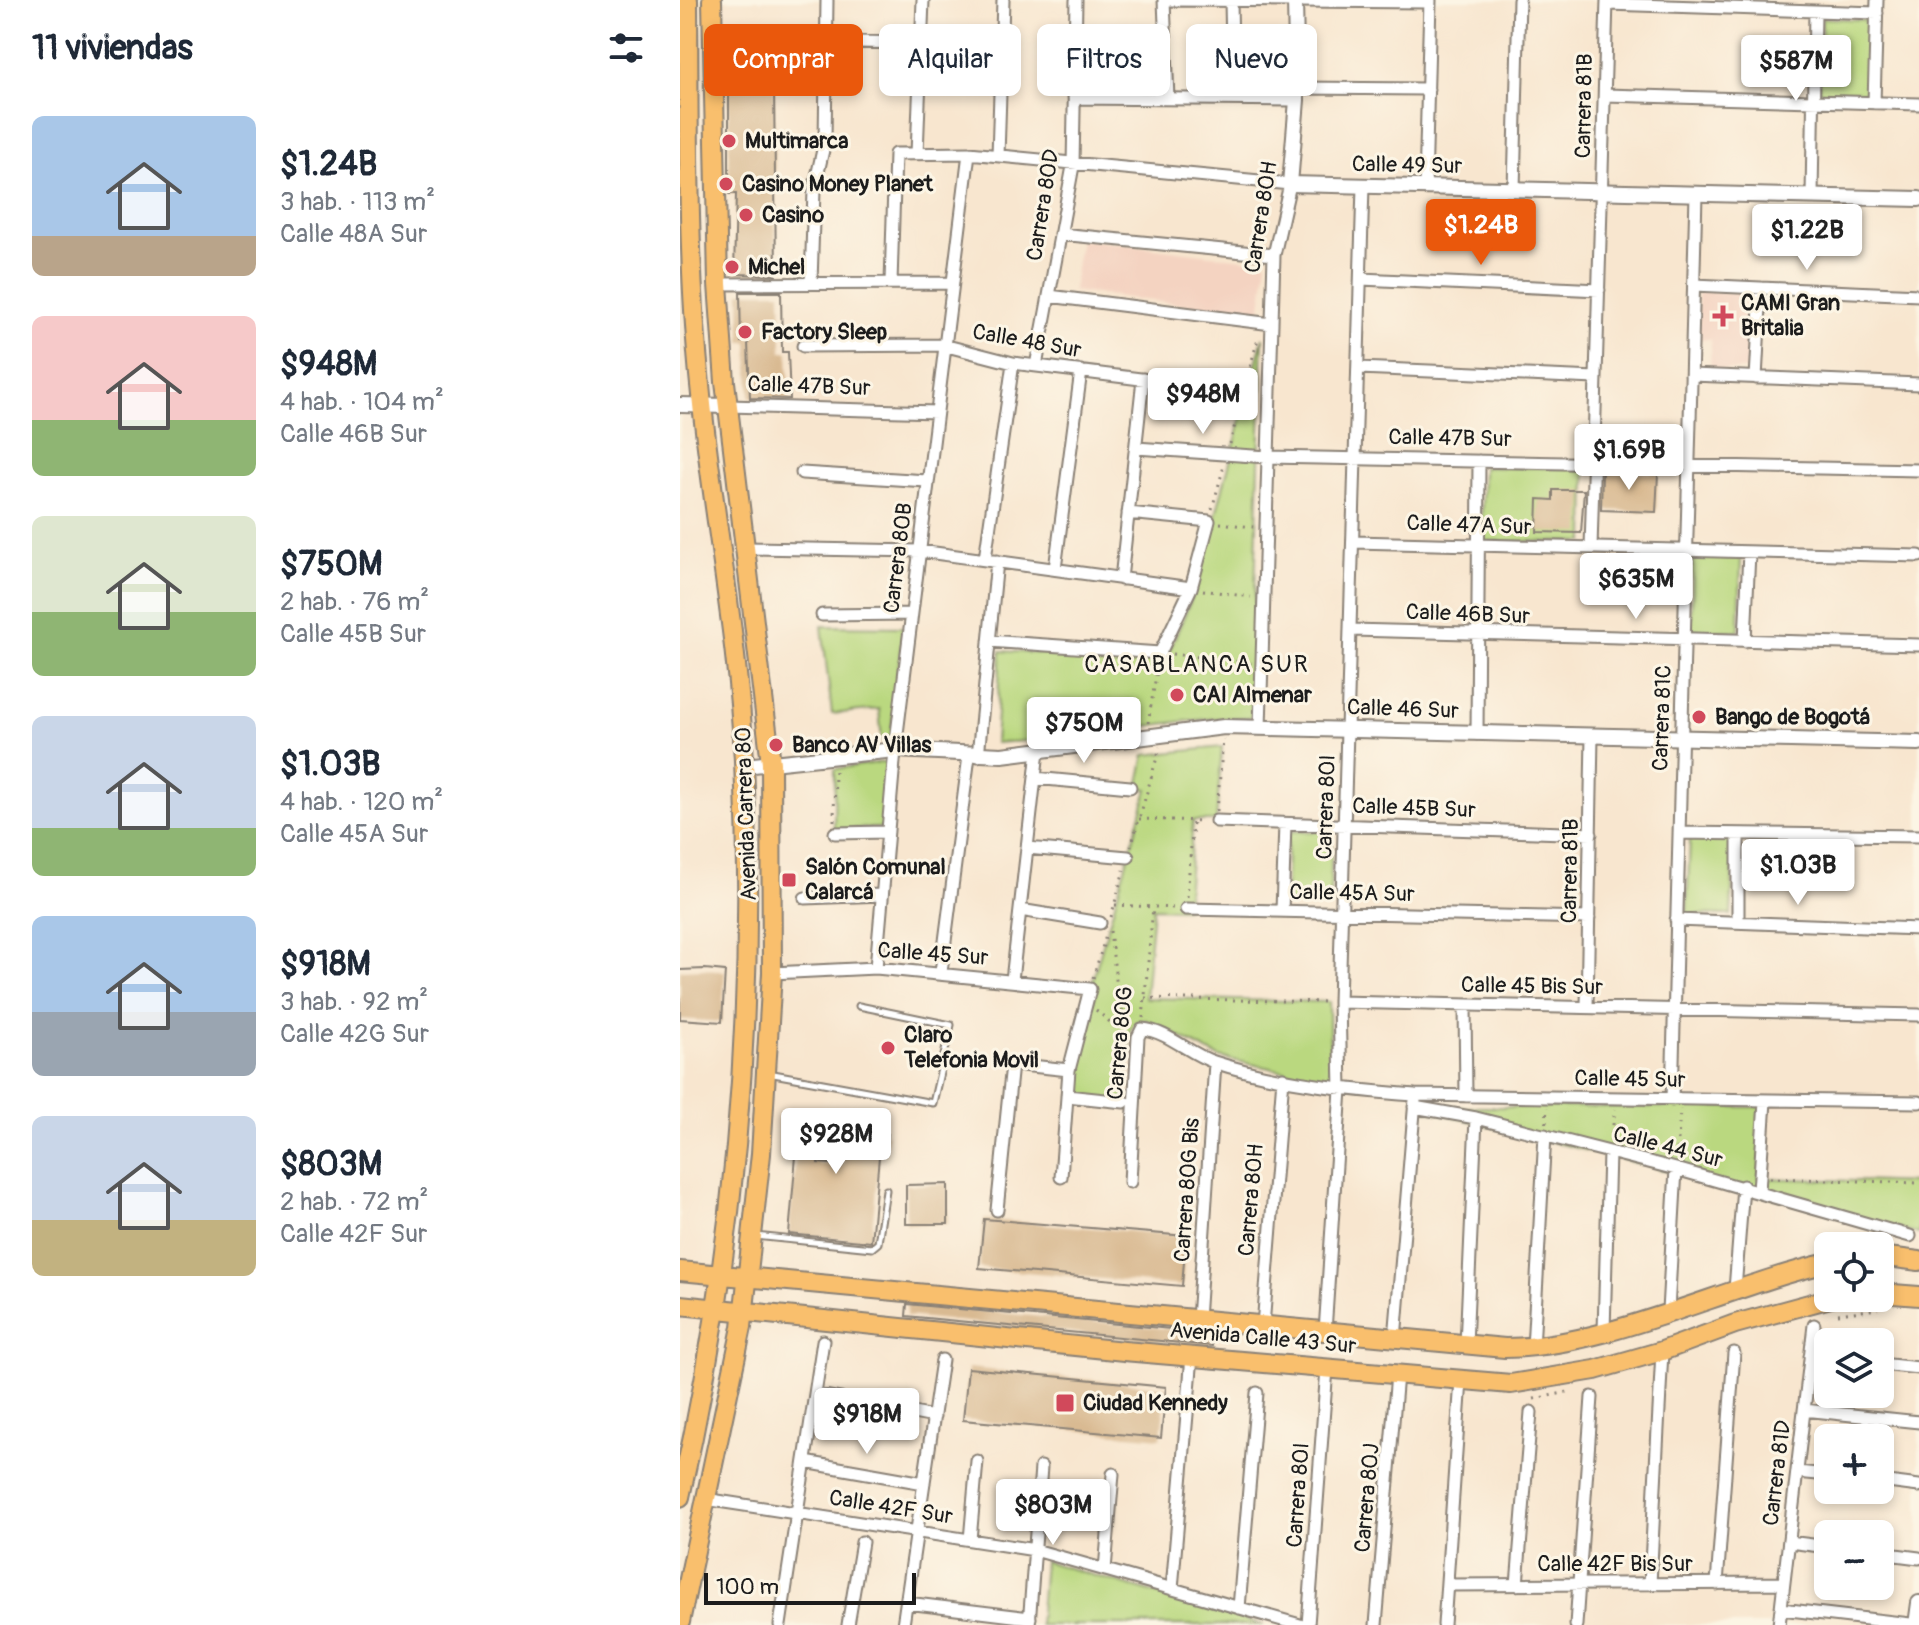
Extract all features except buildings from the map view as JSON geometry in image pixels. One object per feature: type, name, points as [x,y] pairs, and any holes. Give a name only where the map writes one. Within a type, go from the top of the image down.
[{"type":"main road","name":"Avenida Carrera 80","points":[[680,1497],[707,1377],[722,1275],[740,1119],[748,995],[744,766],[736,670],[702,405],[689,255],[688,0]]},
{"type":"main road","name":"Avenida Carrera 80","points":[[712,0],[712,24]]},
{"type":"main road","name":"Avenida Carrera 80","points":[[680,1622],[743,1313],[767,1073],[772,973],[771,763],[728,406],[718,284],[713,96]]},
{"type":"main road","points":[[1894,1258],[1919,1261]]},
{"type":"main road","name":"Avenida Calle 43 Sur","points":[[680,1271],[1395,1339],[1533,1348],[1604,1331],[1814,1267]]},
{"type":"main road","points":[[1894,1294],[1919,1296]]},
{"type":"main road","name":"Avenida Calle 43 Sur","points":[[680,1305],[1192,1356],[1461,1380],[1533,1383],[1662,1351],[1735,1324],[1814,1303]]},
{"type":"street","points":[[826,24],[827,0]]},
{"type":"street","points":[[922,24],[923,0]]},
{"type":"street","points":[[998,156],[1003,0]]},
{"type":"street","name":"Carrera 80D","points":[[1036,366],[1073,166],[1076,0]]},
{"type":"street","points":[[1164,0],[1168,99]]},
{"type":"street","points":[[1171,0],[1430,1],[1425,187]]},
{"type":"street","points":[[1514,189],[1519,0]]},
{"type":"street","points":[[1231,1],[1233,99]]},
{"type":"street","name":"Carrera 80H","points":[[1295,1],[1295,24]]},
{"type":"street","points":[[1607,2],[1793,5],[1815,11],[1877,6],[1874,103]]},
{"type":"street","name":"Carrera 81B","points":[[1591,548],[1607,2]]},
{"type":"street","points":[[1812,196],[1815,11]]},
{"type":"street","points":[[1317,93],[1428,89]]},
{"type":"street","points":[[1605,95],[1919,104]]},
{"type":"street","points":[[811,283],[814,190],[825,141],[825,96]]},
{"type":"street","points":[[917,154],[920,96]]},
{"type":"street","points":[[1074,98],[1233,99],[1271,96]]},
{"type":"street","name":"Carrera 80H","points":[[1260,728],[1268,457],[1267,324],[1274,255],[1290,184],[1297,96]]},
{"type":"street","name":"Calle 49 Sur","points":[[891,283],[895,154],[969,153],[1073,166],[1290,184],[1919,199]]},
{"type":"street","name":"Carrera 80B","points":[[876,968],[895,750],[969,153]]},
{"type":"street","name":"Carrera 80I","points":[[1325,1332],[1341,1089],[1339,1002],[1363,186]]},
{"type":"street","name":"Carrera 81C","points":[[1676,1100],[1674,1009],[1696,194]]},
{"type":"street","points":[[1060,234],[1274,255]]},
{"type":"street","points":[[1361,279],[1599,290]]},
{"type":"street","points":[[718,284],[952,283]]},
{"type":"street","points":[[1694,285],[1919,295]]},
{"type":"street","points":[[1756,378],[1761,288]]},
{"type":"street","points":[[1049,296],[1267,324]]},
{"type":"street","name":"Calle 48 Sur","points":[[803,346],[943,345],[1013,363],[1244,392]]},
{"type":"street","points":[[941,972],[989,641],[991,560],[1013,363]]},
{"type":"street","points":[[1359,368],[1596,378]]},
{"type":"street","points":[[1055,569],[1081,371]]},
{"type":"street","points":[[1691,375],[1919,384]]},
{"type":"street","points":[[1121,579],[1143,379]]},
{"type":"street","name":"Calle 47B Sur","points":[[680,405],[937,412]]},
{"type":"street","points":[[1136,448],[1268,457]]},
{"type":"street","name":"Calle 47B Sur","points":[[1268,457],[1919,470]]},
{"type":"street","points":[[1477,734],[1479,461]]},
{"type":"street","points":[[802,473],[927,481]]},
{"type":"street","points":[[989,641],[1160,653],[1191,588],[1209,521],[1128,513]]},
{"type":"street","name":"Calle 47A Sur","points":[[1354,542],[1919,556]]},
{"type":"street","points":[[747,548],[920,551],[1191,588]]},
{"type":"street","points":[[1745,641],[1749,552]]},
{"type":"street","points":[[822,615],[911,614]]},
{"type":"street","name":"Calle 46B Sur","points":[[1352,630],[1919,645]]},
{"type":"street","name":"Calle 46 Sur","points":[[744,766],[895,750],[973,756],[1038,751],[1224,727],[1919,743]]},
{"type":"street","name":"Carrera 81B","points":[[1587,1007],[1592,736]]},
{"type":"street","points":[[1012,980],[1038,751]]},
{"type":"street","points":[[1035,778],[1130,787]]},
{"type":"street","name":"Calle 45B Sur","points":[[1216,821],[1591,834]]},
{"type":"street","points":[[1282,911],[1285,824]]},
{"type":"street","points":[[835,833],[888,832]]},
{"type":"street","points":[[1679,833],[1919,836]]},
{"type":"street","points":[[1738,834],[1738,922]]},
{"type":"street","points":[[1027,848],[1128,857]]},
{"type":"street","points":[[805,898],[882,895]]},
{"type":"street","name":"Calle 45A Sur","points":[[1186,909],[1589,918]]},
{"type":"street","points":[[1020,910],[1105,924]]},
{"type":"street","points":[[1676,920],[1919,929]]},
{"type":"street","name":"Calle 45 Sur","points":[[772,973],[876,968],[941,972],[1090,989],[1086,1003]]},
{"type":"street","name":"Calle 45 Bis Sur","points":[[1339,1002],[1919,1015]]},
{"type":"street","points":[[1061,1177],[1069,1070],[1086,1003]]},
{"type":"street","points":[[1465,1005],[1466,1096]]},
{"type":"street","name":"Calle 45 Sur","points":[[1140,1033],[1160,1033],[1215,1063],[1414,1101],[1466,1096],[1919,1102]]},
{"type":"street","name":"Carrera 80G","points":[[1130,1182],[1140,1033]]},
{"type":"street","name":"Carrera 80G Bis","points":[[1198,1320],[1215,1063]]},
{"type":"street","points":[[997,1210],[1012,1064],[1069,1070]]},
{"type":"street","name":"Carrera 80H","points":[[1263,1326],[1283,1078]]},
{"type":"street","points":[[1067,1096],[1124,1102]]},
{"type":"street","points":[[1395,1339],[1414,1101]]},
{"type":"street","name":"Calle 44 Sur","points":[[1414,1101],[1743,1186],[1910,1236]]},
{"type":"street","points":[[1759,1191],[1765,1101]]},
{"type":"street","points":[[1466,1345],[1476,1118]]},
{"type":"street","points":[[1533,1348],[1545,1135]]},
{"type":"street","points":[[1604,1331],[1609,1153]]},
{"type":"street","points":[[1668,1311],[1676,1169]]},
{"type":"street","points":[[1735,1290],[1743,1186]]},
{"type":"street","name":"Carrera 81D","points":[[1779,1625],[1814,1325]]},
{"type":"street","points":[[780,1625],[823,1341]]},
{"type":"street","points":[[1650,1584],[1662,1351]]},
{"type":"street","points":[[1717,1584],[1734,1353]]},
{"type":"street","points":[[1172,1589],[1192,1356]]},
{"type":"street","points":[[1810,1356],[1814,1356]]},
{"type":"street","points":[[903,1625],[942,1360]]},
{"type":"street","points":[[1894,1365],[1919,1368]]},
{"type":"street","name":"Carrera 80I","points":[[1308,1625],[1327,1368]]},
{"type":"street","name":"Carrera 80J","points":[[1376,1625],[1397,1374]]},
{"type":"street","points":[[1444,1625],[1461,1380]]},
{"type":"street","points":[[1239,1608],[1257,1393]]},
{"type":"street","points":[[815,1394],[934,1417]]},
{"type":"street","points":[[1576,1625],[1592,1397]]},
{"type":"street","points":[[1804,1410],[1919,1422]]},
{"type":"street","points":[[1517,1585],[1531,1412]]},
{"type":"street","points":[[970,1540],[977,1461]]},
{"type":"street","points":[[805,1462],[924,1483]]},
{"type":"street","points":[[907,1603],[1030,1622],[1041,1467]]},
{"type":"street","points":[[1797,1472],[1814,1474]]},
{"type":"street","points":[[1105,1570],[1113,1474]]},
{"type":"street","points":[[1894,1483],[1919,1486]]},
{"type":"street","name":"Calle 42F Sur","points":[[705,1499],[1035,1550],[1300,1625]]},
{"type":"street","points":[[848,1625],[862,1542]]},
{"type":"street","points":[[1789,1542],[1814,1545]]},
{"type":"street","points":[[1894,1555],[1919,1558]]},
{"type":"street","name":"Calle 42F Bis Sur","points":[[1447,1585],[1783,1583]]},
{"type":"street","points":[[1781,1609],[1917,1625],[1919,1603]]},
{"type":"lane","points":[[767,1073],[933,1103],[951,1025],[859,1006]]},
{"type":"lane","points":[[753,1236],[872,1248],[878,1243],[886,1190]]},
{"type":"path","points":[[1266,528],[1209,521],[1244,392],[1267,324]]},
{"type":"path","points":[[1191,588],[1264,599]]},
{"type":"path","points":[[1146,735],[1160,653],[1262,664]]},
{"type":"path","points":[[1139,819],[1216,821],[1224,727]]},
{"type":"path","points":[[835,756],[835,833]]},
{"type":"path","points":[[1114,905],[1186,909],[1193,821]]},
{"type":"path","name":"Carrera 80G","points":[[1140,1033],[1153,907]]},
{"type":"path","points":[[1105,924],[1119,1004],[1140,1033]]},
{"type":"path","points":[[1145,998],[1339,1002]]},
{"type":"path","points":[[1086,1003],[1118,1029],[1137,1060]]},
{"type":"path","points":[[1545,1135],[1548,1097]]},
{"type":"path","points":[[1609,1153],[1617,1099]]},
{"type":"path","points":[[1676,1100],[1676,1169]]},
{"type":"path","points":[[1758,1178],[1919,1183]]},
{"type":"shaded area","points":[[1080,239],[1267,262],[1260,314],[1073,291]]},
{"type":"shaded area","name":"CAMI Gran Britalia","points":[[1698,292],[1748,292],[1747,370],[1710,370],[1711,339],[1698,339]]},
{"type":"green space","points":[[1822,18],[1869,20],[1867,94],[1819,92]]},
{"type":"green space","points":[[1263,337],[1251,717],[1187,721],[995,743],[1001,651],[1165,661],[1197,586]]},
{"type":"green space","points":[[1483,467],[1586,468],[1585,542],[1481,541]]},
{"type":"green space","points":[[1693,557],[1741,558],[1739,631],[1691,630]]},
{"type":"green space","points":[[822,626],[903,627],[890,741],[882,741],[879,709],[832,714]]},
{"type":"green space","points":[[1222,747],[1216,821],[1193,821],[1186,909],[1153,908],[1145,998],[1329,1002],[1330,1081],[1219,1057],[1145,1019],[1136,1022],[1131,1029],[1124,1102],[1076,1097],[1074,1070],[1097,989],[1090,989],[1148,789],[1138,788],[1145,755]]},
{"type":"green space","points":[[890,761],[884,828],[834,829],[835,769]]},
{"type":"green space","points":[[1288,831],[1332,832],[1330,905],[1285,903]]},
{"type":"green space","points":[[1690,838],[1734,839],[1731,915],[1687,914]]},
{"type":"green space","points":[[1414,1107],[1764,1107],[1759,1178],[1919,1183],[1919,1234]]},
{"type":"green space","points":[[1044,1561],[1264,1625],[1039,1625]]},
{"type":"place","name":"Multimarca","points":[[729,141]]},
{"type":"place","name":"Casino Money Planet","points":[[726,184]]},
{"type":"place","name":"Casino","points":[[746,215]]},
{"type":"place","name":"Michel","points":[[732,267]]},
{"type":"place","name":"CAMI Gran Britalia","points":[[1723,316]]},
{"type":"place","name":"Factory Sleep","points":[[745,332]]},
{"type":"place","name":"CAI Almenar","points":[[1177,695]]},
{"type":"place","name":"Bango de Bogotá","points":[[1699,717]]},
{"type":"place","name":"Banco AV Villas","points":[[776,745]]},
{"type":"place","name":"Salón Comunal Calarcá","points":[[789,880]]},
{"type":"place","name":"Claro Telefonia Movil","points":[[888,1048]]},
{"type":"place","name":"Ciudad Kennedy","points":[[1065,1403]]},
{"type":"district","name":"CASABLANCA SUR","points":[[1197,664]]}]
